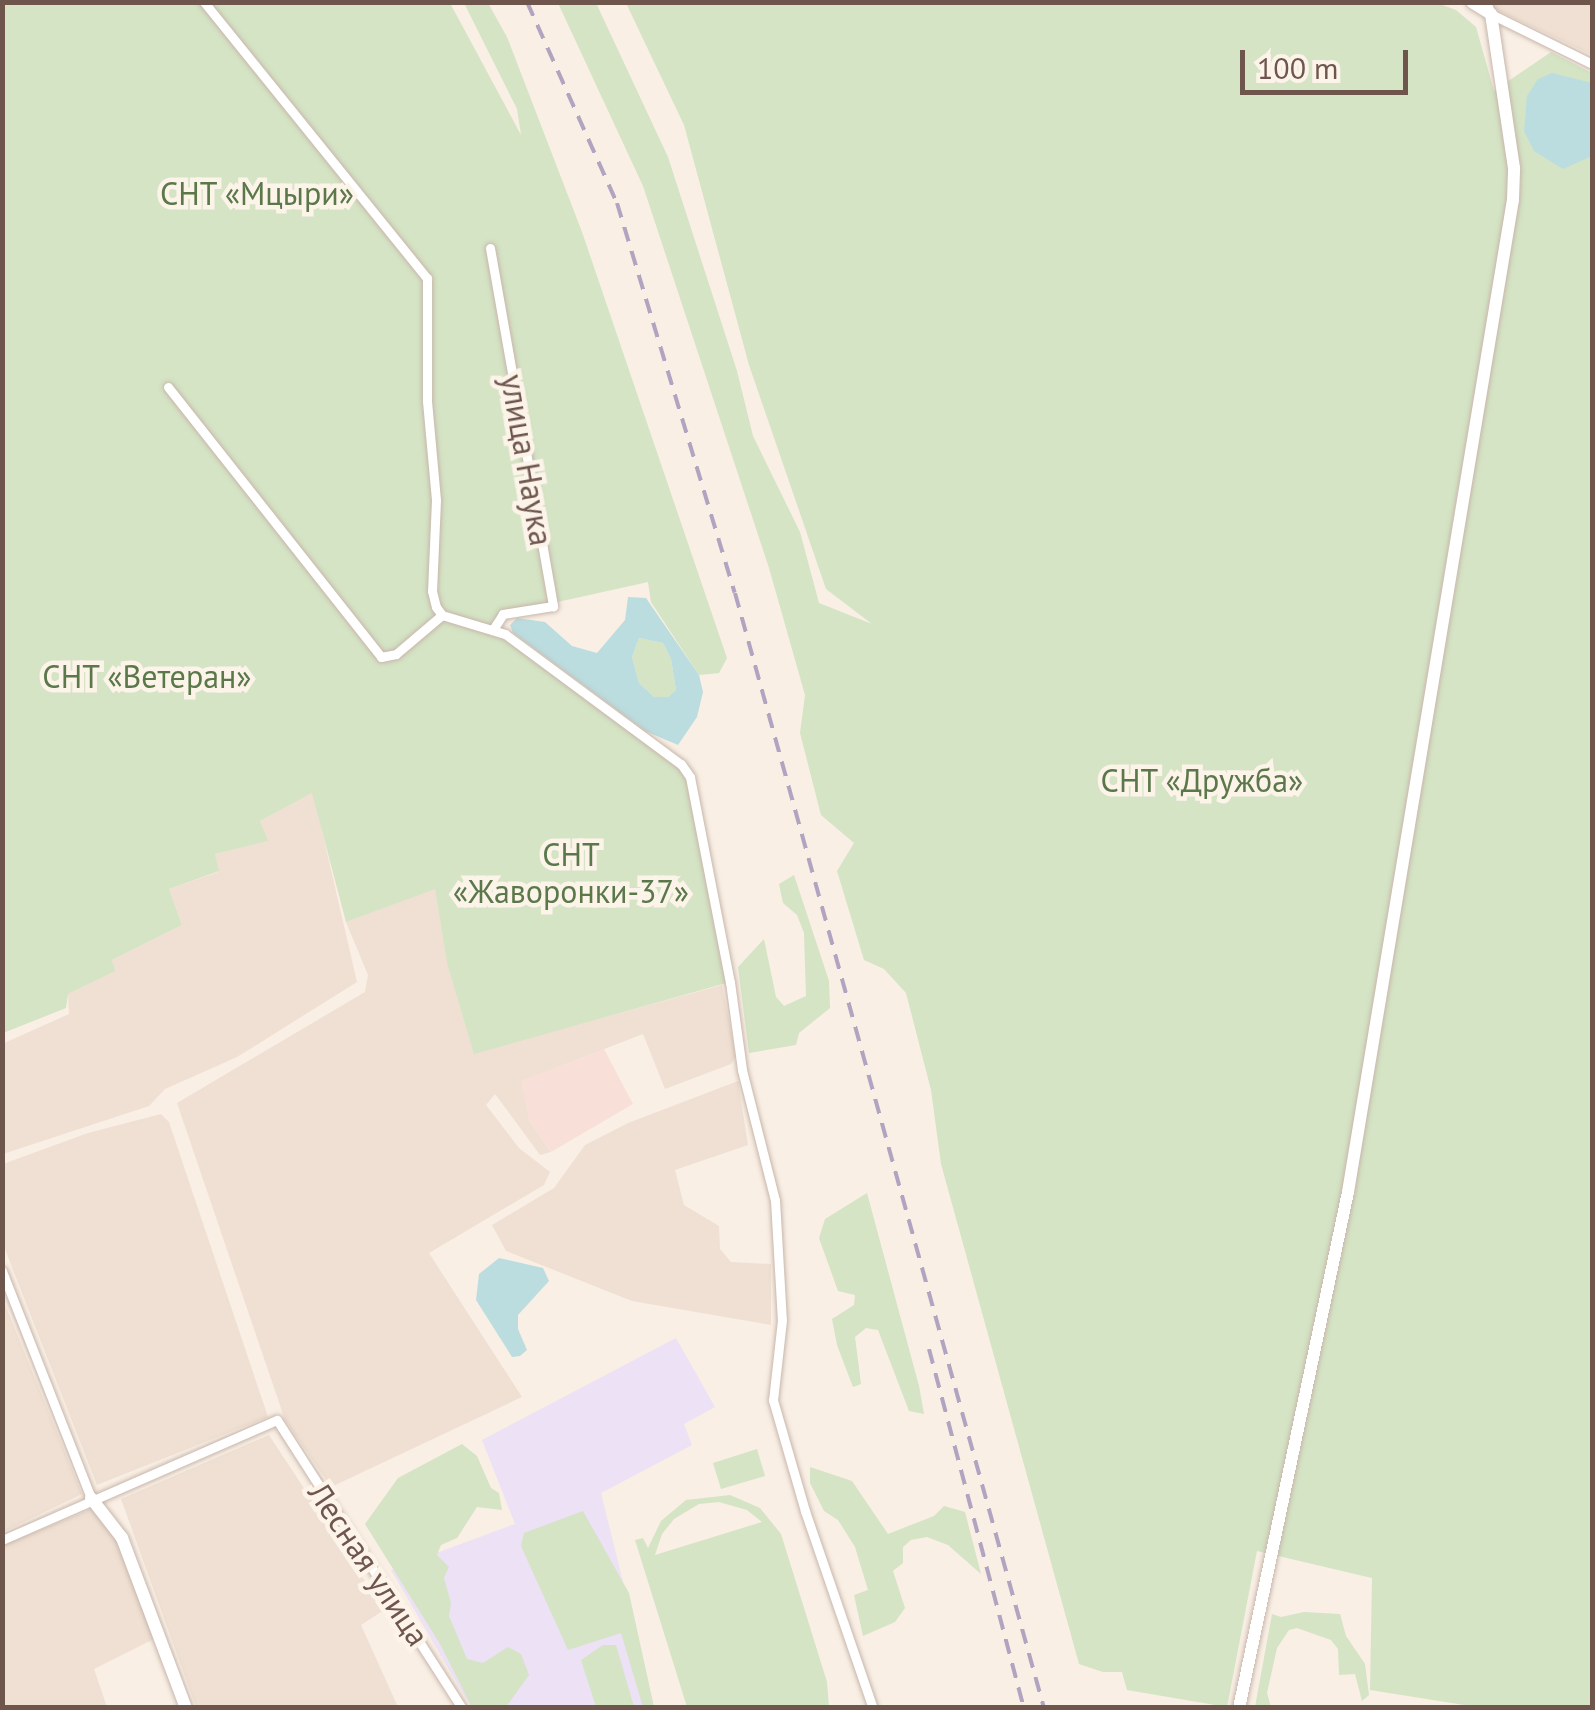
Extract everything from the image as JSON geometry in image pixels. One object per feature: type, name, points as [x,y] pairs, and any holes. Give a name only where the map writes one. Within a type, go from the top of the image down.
[{"type":"street","points":[[204,2],[428,278],[426,401],[436,500],[432,591],[442,615]]},
{"type":"street","points":[[1472,2],[1592,64]]},
{"type":"street","points":[[1239,1708],[1351,1174],[1513,200],[1514,168],[1489,8]]},
{"type":"street","name":"улица Наука","points":[[490,248],[553,606],[503,614],[494,628]]},
{"type":"street","points":[[168,388],[381,657],[396,654],[442,615]]},
{"type":"street","points":[[442,615],[494,628],[687,770],[704,846],[742,1070],[775,1200],[782,1320],[773,1400],[805,1511],[873,1708]]},
{"type":"street","points":[[2,1271],[91,1498],[122,1538],[186,1708]]},
{"type":"street","name":"Лесная улица","points":[[91,1498],[277,1420],[462,1708]]},
{"type":"street","points":[[2,1540],[91,1498]]},
{"type":"shaded area","points":[[1487,3],[1592,3],[1592,55],[1495,9]]},
{"type":"shaded area","points":[[313,792],[357,982],[237,1057],[165,1089],[149,1106],[3,1154],[2,1044],[69,1014],[68,994],[114,971],[112,960],[182,925],[169,889],[218,872],[215,854],[267,841],[260,821]]},
{"type":"shaded area","points":[[435,888],[447,962],[474,1053],[722,985],[736,1057],[731,1064],[665,1089],[643,1034],[522,1081],[529,1120],[551,1152],[540,1155],[495,1094],[486,1105],[519,1148],[550,1172],[544,1185],[429,1253],[522,1397],[331,1487],[285,1420],[177,1103],[365,992],[368,975],[346,922]]},
{"type":"shaded area","points":[[604,1049],[633,1104],[551,1152],[529,1120],[521,1081]]},
{"type":"shaded area","points":[[738,1081],[748,1145],[675,1170],[684,1205],[719,1226],[720,1249],[731,1262],[771,1264],[771,1325],[632,1301],[506,1251],[492,1225],[554,1188],[585,1145],[628,1123]]},
{"type":"shaded area","points":[[161,1114],[169,1122],[268,1417],[97,1485],[3,1244],[3,1164],[88,1133]]},
{"type":"shaded area","points":[[2,1297],[82,1494],[3,1532],[2,1532]]},
{"type":"shaded area","points":[[676,1338],[715,1407],[684,1424],[692,1445],[601,1493],[654,1707],[471,1707],[391,1570],[515,1524],[482,1440]]},
{"type":"shaded area","points":[[269,1435],[384,1610],[361,1625],[398,1707],[196,1707],[121,1499]]},
{"type":"shaded area","points":[[92,1509],[113,1531],[156,1638],[94,1669],[107,1707],[3,1708],[3,1545]]},
{"type":"green space","points":[[3,3],[450,3],[521,135],[517,109],[464,3],[488,3],[507,37],[582,232],[727,658],[719,673],[699,675],[651,602],[648,582],[503,614],[495,627],[687,770],[730,982],[474,1054],[447,963],[435,889],[346,922],[312,793],[260,821],[268,841],[215,854],[219,871],[169,889],[182,925],[112,960],[115,971],[68,994],[66,1008],[3,1033]]},
{"type":"green space","name":"СНТ «Дружба»","points":[[558,3],[596,3],[668,157],[737,371],[753,436],[800,532],[819,603],[872,624],[826,589],[749,365],[684,125],[626,3],[1437,3],[1456,10],[1476,27],[1494,91],[1551,52],[1592,73],[1592,1707],[1477,1707],[1370,1690],[1372,1578],[1257,1551],[1227,1707],[1127,1690],[1122,1672],[1103,1672],[1079,1664],[941,1164],[931,1090],[906,993],[884,969],[864,960],[837,871],[854,843],[821,815],[800,733],[805,695],[769,568],[643,186]]},
{"type":"green space","points":[[639,638],[663,643],[671,659],[676,690],[668,697],[654,697],[639,683],[632,657]]},
{"type":"green space","points":[[794,875],[829,981],[830,1008],[799,1033],[796,1045],[749,1053],[738,967],[764,939],[776,997],[784,1006],[806,996],[804,933],[797,915],[783,903],[779,884]]},
{"type":"green space","points":[[867,1193],[924,1414],[909,1411],[878,1330],[866,1328],[855,1337],[861,1384],[853,1387],[837,1345],[832,1319],[854,1305],[855,1295],[838,1291],[819,1238],[825,1219]]},
{"type":"green space","points":[[462,1444],[477,1456],[491,1488],[499,1493],[502,1510],[477,1507],[457,1538],[441,1545],[437,1555],[449,1567],[444,1578],[451,1603],[449,1616],[467,1659],[483,1663],[508,1647],[521,1654],[529,1675],[506,1707],[472,1707],[440,1644],[365,1524],[398,1478]]},
{"type":"green space","points":[[757,1449],[765,1476],[721,1489],[713,1463]]},
{"type":"green space","points":[[810,1467],[852,1481],[888,1534],[934,1516],[944,1506],[965,1512],[981,1574],[948,1545],[927,1537],[911,1540],[903,1547],[903,1563],[893,1571],[905,1608],[895,1622],[863,1636],[854,1595],[868,1590],[855,1547],[838,1520],[824,1511],[810,1483]]},
{"type":"green space","points":[[730,1495],[760,1508],[781,1534],[827,1682],[829,1707],[687,1707],[635,1540],[643,1538],[648,1548],[661,1521],[686,1500]],"holes":[[[719,1502],[747,1510],[762,1522],[655,1555],[662,1534],[674,1519],[699,1504]]]},
{"type":"green space","points":[[583,1511],[629,1593],[654,1707],[643,1707],[621,1633],[568,1650],[521,1546],[524,1533]]},
{"type":"green space","points":[[1304,1612],[1340,1614],[1346,1636],[1365,1664],[1369,1695],[1362,1701],[1355,1674],[1339,1675],[1338,1649],[1331,1640],[1297,1628],[1289,1630],[1277,1648],[1267,1693],[1271,1707],[1255,1707],[1272,1614],[1281,1617]]},
{"type":"green space","points":[[603,1645],[616,1645],[634,1707],[596,1707],[581,1660]]},
{"type":"water","points":[[1552,73],[1592,83],[1592,156],[1563,169],[1534,151],[1524,131],[1527,96],[1538,79]]},
{"type":"water","points":[[628,597],[646,598],[699,675],[703,692],[697,717],[678,745],[645,731],[513,633],[510,625],[517,618],[545,622],[572,646],[597,653],[625,620]],"holes":[[[639,638],[663,643],[671,659],[676,690],[668,697],[654,697],[639,683],[632,657]]]},
{"type":"water","points":[[499,1258],[543,1268],[549,1281],[518,1315],[518,1329],[527,1350],[520,1356],[512,1357],[476,1300],[479,1274]]},
{"type":"railway","points":[[527,2],[617,203],[735,593],[1044,1708]]},
{"type":"railway","points":[[929,1349],[1024,1708]]},
{"type":"park label","name":"СНТ «Мцыри»","points":[[257,193]]},
{"type":"park label","name":"СНТ «Ветеран»","points":[[147,676]]},
{"type":"park label","name":"СНТ «Жаворонки-37»","points":[[571,874]]}]
